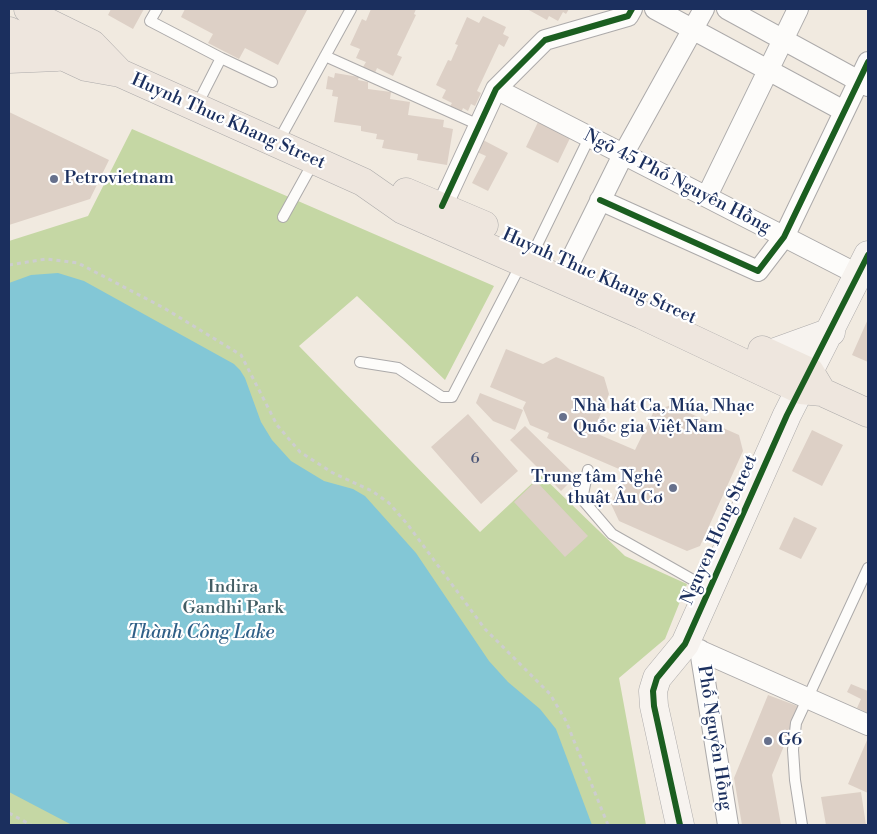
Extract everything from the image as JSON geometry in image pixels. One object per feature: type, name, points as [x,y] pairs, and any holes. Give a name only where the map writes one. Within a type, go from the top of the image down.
[{"type":"main road","name":"Huynh Thuc Khang Street","points":[[28,9],[35,16],[92,44],[120,73]]},
{"type":"main road","name":"Huynh Thuc Khang Street","points":[[9,32],[86,67],[120,73],[363,182],[403,210],[528,256],[569,264],[770,354],[811,385]]},
{"type":"main road","points":[[9,59],[63,56]]},
{"type":"main road","name":"Huynh Thuc Khang Street","points":[[363,182],[408,192],[442,206],[528,256],[642,315],[811,385],[868,413]]},
{"type":"street","points":[[442,206],[496,88],[545,40],[628,16],[632,9]]},
{"type":"street","points":[[656,9],[844,111]]},
{"type":"street","points":[[569,264],[624,153],[704,9]]},
{"type":"street","points":[[727,9],[863,83]]},
{"type":"street","points":[[707,196],[798,9]]},
{"type":"street","points":[[600,200],[758,271],[784,237],[844,111],[863,83],[868,62]]},
{"type":"street","name":"Ngõ 45 Phố Nguyên Hồng","points":[[496,88],[784,237],[863,265]]},
{"type":"street","name":"Nguyen Hong Street","points":[[680,825],[654,706],[653,691],[657,678],[692,647],[710,590],[787,415],[811,385],[830,332],[863,265]]},
{"type":"street","points":[[770,354],[830,332]]},
{"type":"street","points":[[692,647],[868,725]]},
{"type":"street","name":"Phố Nguyên Hồng","points":[[692,647],[728,825]]},
{"type":"lane","points":[[157,9],[150,21],[220,58],[272,82]]},
{"type":"lane","points":[[277,144],[351,9]]},
{"type":"lane","points":[[325,56],[479,126]]},
{"type":"lane","points":[[196,108],[220,58]]},
{"type":"lane","points":[[360,362],[398,368],[442,397],[452,397],[457,392],[590,136]]},
{"type":"lane","points":[[283,217],[314,160]]},
{"type":"lane","points":[[588,470],[582,499],[612,534],[710,590]]},
{"type":"lane","points":[[802,825],[795,780],[793,750],[796,723],[868,568]]},
{"type":"path","points":[[9,265],[46,260],[78,263],[164,308],[241,355],[277,425],[300,452],[333,473],[372,491],[389,503],[408,525],[485,629],[550,694],[566,721],[608,825]]},
{"type":"path","points":[[9,813],[32,825]]},
{"type":"green space","name":"Thành Công Lake","points":[[132,129],[494,286],[445,380],[357,296],[299,346],[480,532],[541,475],[625,556],[687,584],[665,639],[619,678],[646,825],[9,825],[9,241],[88,216]]},
{"type":"water","name":"Thành Công Lake","points":[[58,273],[84,281],[234,364],[245,378],[261,422],[272,440],[291,461],[324,481],[353,489],[365,496],[416,553],[489,661],[508,682],[540,709],[556,729],[592,825],[72,825],[9,792],[9,283],[31,275]]},
{"type":"building","points":[[111,9],[144,9],[133,29],[108,15]]},
{"type":"building","points":[[185,9],[307,10],[278,65],[245,48],[239,59],[208,43],[213,34],[181,17]]},
{"type":"building","points":[[371,9],[416,9],[414,14],[416,15],[397,55],[402,57],[393,76],[377,68],[375,73],[363,67],[366,62],[356,58],[360,49],[350,45],[362,19],[366,21]]},
{"type":"building","points":[[527,9],[569,9],[566,14],[563,12],[558,21],[549,16],[547,20]]},
{"type":"building","points":[[483,16],[506,27],[503,34],[509,37],[504,47],[499,44],[477,91],[481,93],[475,106],[471,104],[468,111],[463,108],[461,113],[449,108],[452,103],[442,98],[446,90],[436,85],[448,60],[451,61],[458,45],[455,44],[467,17],[479,23]]},
{"type":"building","points":[[335,73],[359,77],[358,80],[368,82],[368,89],[391,92],[390,99],[410,102],[408,115],[444,120],[443,127],[453,129],[447,165],[417,160],[418,154],[382,148],[384,140],[376,139],[377,134],[361,131],[361,126],[334,122],[338,97],[332,96],[333,90],[326,89],[328,76],[334,78]]},
{"type":"building","name":"Petrovietnam","points":[[9,112],[109,160],[90,199],[9,225]]},
{"type":"building","points":[[539,120],[571,136],[558,163],[526,147]]},
{"type":"building","points":[[483,140],[508,153],[488,191],[472,183],[486,156],[477,152]]},
{"type":"building","points":[[868,319],[868,362],[852,355]]},
{"type":"building","name":"Trung tâm Nghệ thuật Âu Cơ","points":[[506,349],[543,364],[556,357],[604,377],[609,394],[593,432],[635,450],[654,411],[671,405],[739,435],[743,451],[700,546],[687,551],[619,521],[611,504],[626,472],[547,438],[549,433],[530,425],[523,408],[526,402],[490,387]]},
{"type":"building","points":[[480,393],[523,410],[515,430],[493,421],[476,403]]},
{"type":"building","points":[[468,414],[518,471],[481,504],[431,447]]},
{"type":"building","points":[[525,426],[576,476],[561,491],[510,440]]},
{"type":"building","points":[[812,430],[843,445],[822,486],[792,471]]},
{"type":"building","points":[[536,481],[588,536],[565,557],[514,502]]},
{"type":"building","points":[[794,517],[817,528],[801,559],[779,549]]},
{"type":"building","points":[[851,684],[868,691],[868,713],[857,708],[861,699],[847,692]]},
{"type":"building","name":"G6","points":[[768,695],[800,707],[772,775],[781,825],[742,825],[734,778]]},
{"type":"building","points":[[868,738],[868,793],[848,784]]},
{"type":"building","points":[[861,792],[866,825],[826,825],[821,797]]},
{"type":"cycle path","points":[[442,206],[496,89],[545,40],[628,16],[632,9]]},
{"type":"cycle path","points":[[600,200],[758,271],[784,237],[868,62]]},
{"type":"cycle path","points":[[680,825],[654,706],[653,691],[657,678],[685,644],[787,415],[868,255]]},
{"type":"place","name":"Petrovietnam","points":[[54,179]]},
{"type":"place","name":"Nhà hát Ca, Múa, Nhạc Quốc gia Việt Nam","points":[[563,417]]},
{"type":"place","name":"Trung tâm Nghệ thuật Âu Cơ","points":[[673,488]]},
{"type":"place","name":"G6","points":[[768,741]]},
{"type":"park label","name":"Indira Gandhi Park","points":[[233,598]]}]
